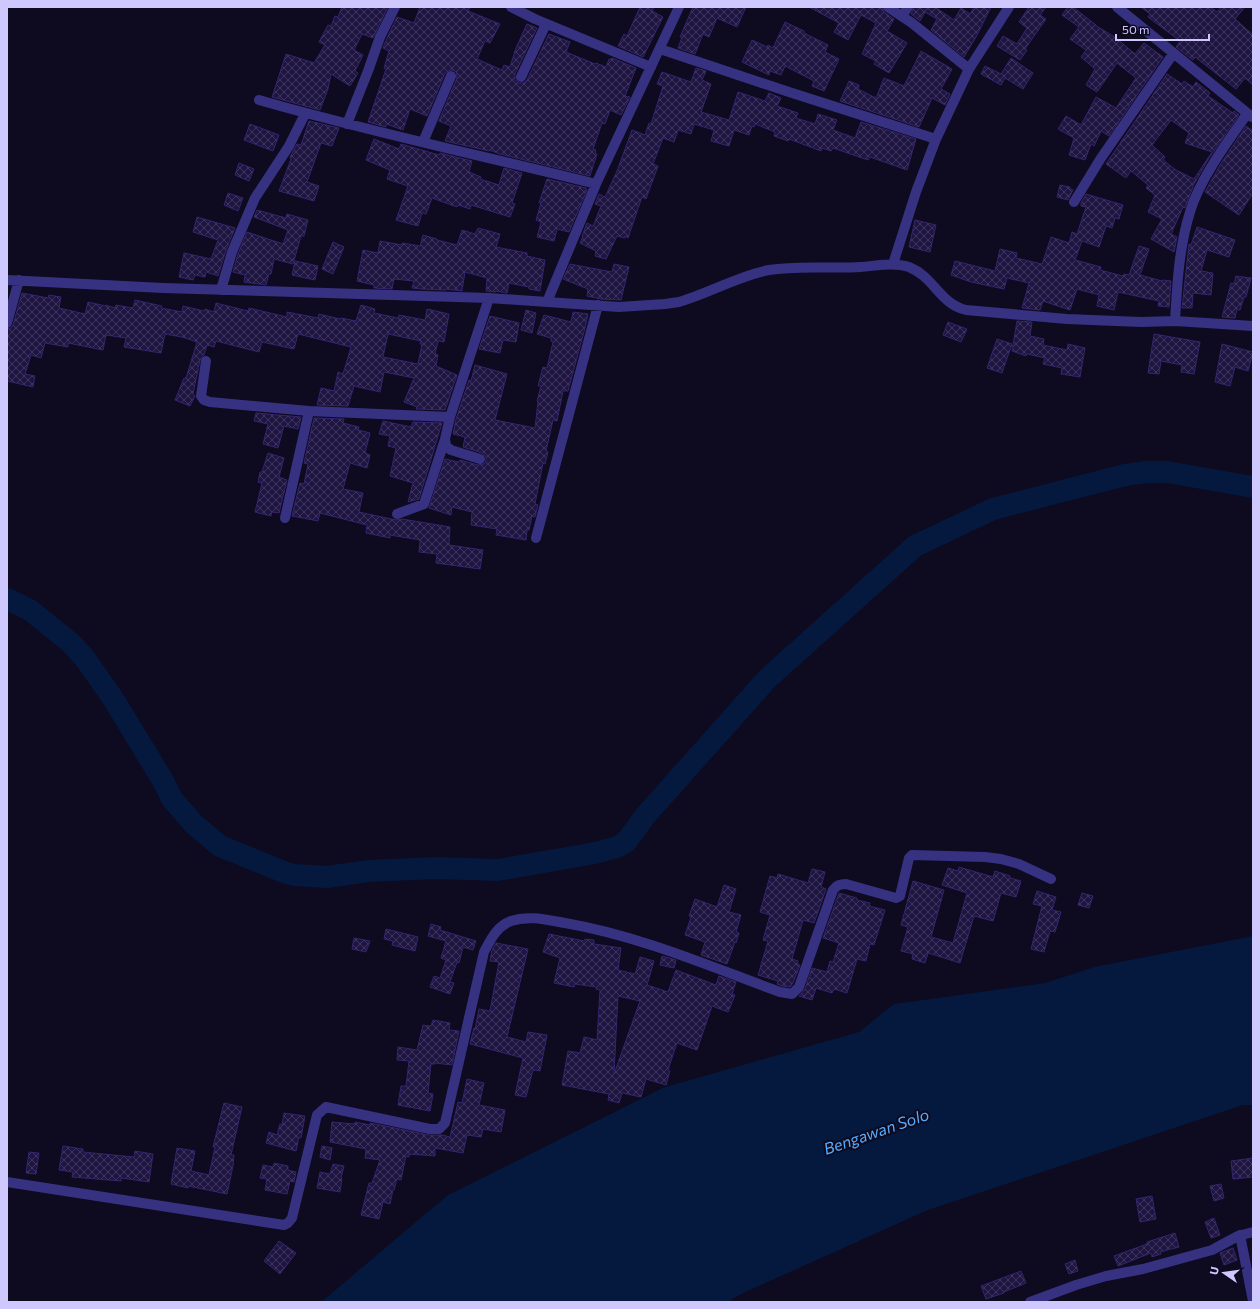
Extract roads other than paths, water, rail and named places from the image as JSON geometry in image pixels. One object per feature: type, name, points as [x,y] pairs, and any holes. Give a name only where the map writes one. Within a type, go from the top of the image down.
[{"type":"street","points":[[347,124],[380,37],[395,7]]},
{"type":"street","points":[[511,7],[546,24],[651,67]]},
{"type":"street","points":[[547,302],[596,184],[679,7]]},
{"type":"street","points":[[888,7],[902,16],[969,69]]},
{"type":"street","points":[[902,16],[908,7]]},
{"type":"street","points":[[893,264],[916,192],[936,139],[969,69],[1009,7]]},
{"type":"street","points":[[1117,7],[1250,116],[1234,132],[1197,193],[1190,212],[1180,259],[1176,288],[1175,321]]},
{"type":"street","points":[[521,77],[546,24]]},
{"type":"street","points":[[660,49],[936,139]]},
{"type":"street","points":[[1074,202],[1101,158],[1173,54]]},
{"type":"street","points":[[423,142],[451,76]]},
{"type":"street","points":[[259,100],[305,114],[596,184]]},
{"type":"street","points":[[221,290],[232,252],[255,198],[289,146],[305,114]]},
{"type":"street","points":[[7,280],[113,286],[489,298],[619,307],[680,302],[750,276],[776,269],[803,267],[861,267],[893,264],[909,267],[924,276],[950,304],[956,308],[966,310],[1067,319],[1142,322],[1175,321],[1253,326]]},
{"type":"street","points":[[7,323],[19,280]]},
{"type":"street","points":[[397,514],[424,504],[445,439],[450,417],[489,298]]},
{"type":"street","points":[[536,538],[598,305]]},
{"type":"street","points":[[206,361],[201,396],[204,400],[210,402],[308,411],[450,417]]},
{"type":"street","points":[[285,518],[308,411]]},
{"type":"street","points":[[445,439],[446,446],[451,450],[480,459]]},
{"type":"street","points":[[7,1182],[284,1225],[292,1218],[317,1115],[326,1107],[430,1129],[439,1129],[445,1123],[484,952],[496,931],[511,921],[531,917],[595,928],[647,943],[780,992],[792,994],[799,987],[833,890],[836,886],[846,884],[896,898],[900,896],[903,889],[909,858],[912,855],[985,857],[1019,864],[1051,880]]},
{"type":"street","points":[[1030,1302],[1106,1276],[1144,1269],[1212,1250],[1240,1235],[1253,1232]]},
{"type":"street","points":[[1240,1235],[1253,1300]]},
{"type":"water","name":"Bengawan Solo","points":[[1253,936],[1253,1105],[1243,1105],[928,1210],[741,1294],[728,1302],[321,1302],[448,1195],[665,1087],[859,1032],[894,1004],[1045,983],[1094,967]]},
{"type":"waterway","points":[[7,599],[30,610],[72,644],[86,660],[112,697],[162,779],[172,799],[194,824],[220,846],[294,875],[327,877],[369,871],[436,868],[498,870],[595,853],[617,847],[626,842],[645,816],[767,679],[915,546],[993,509],[1125,475],[1146,472],[1167,472],[1253,487]]}]
